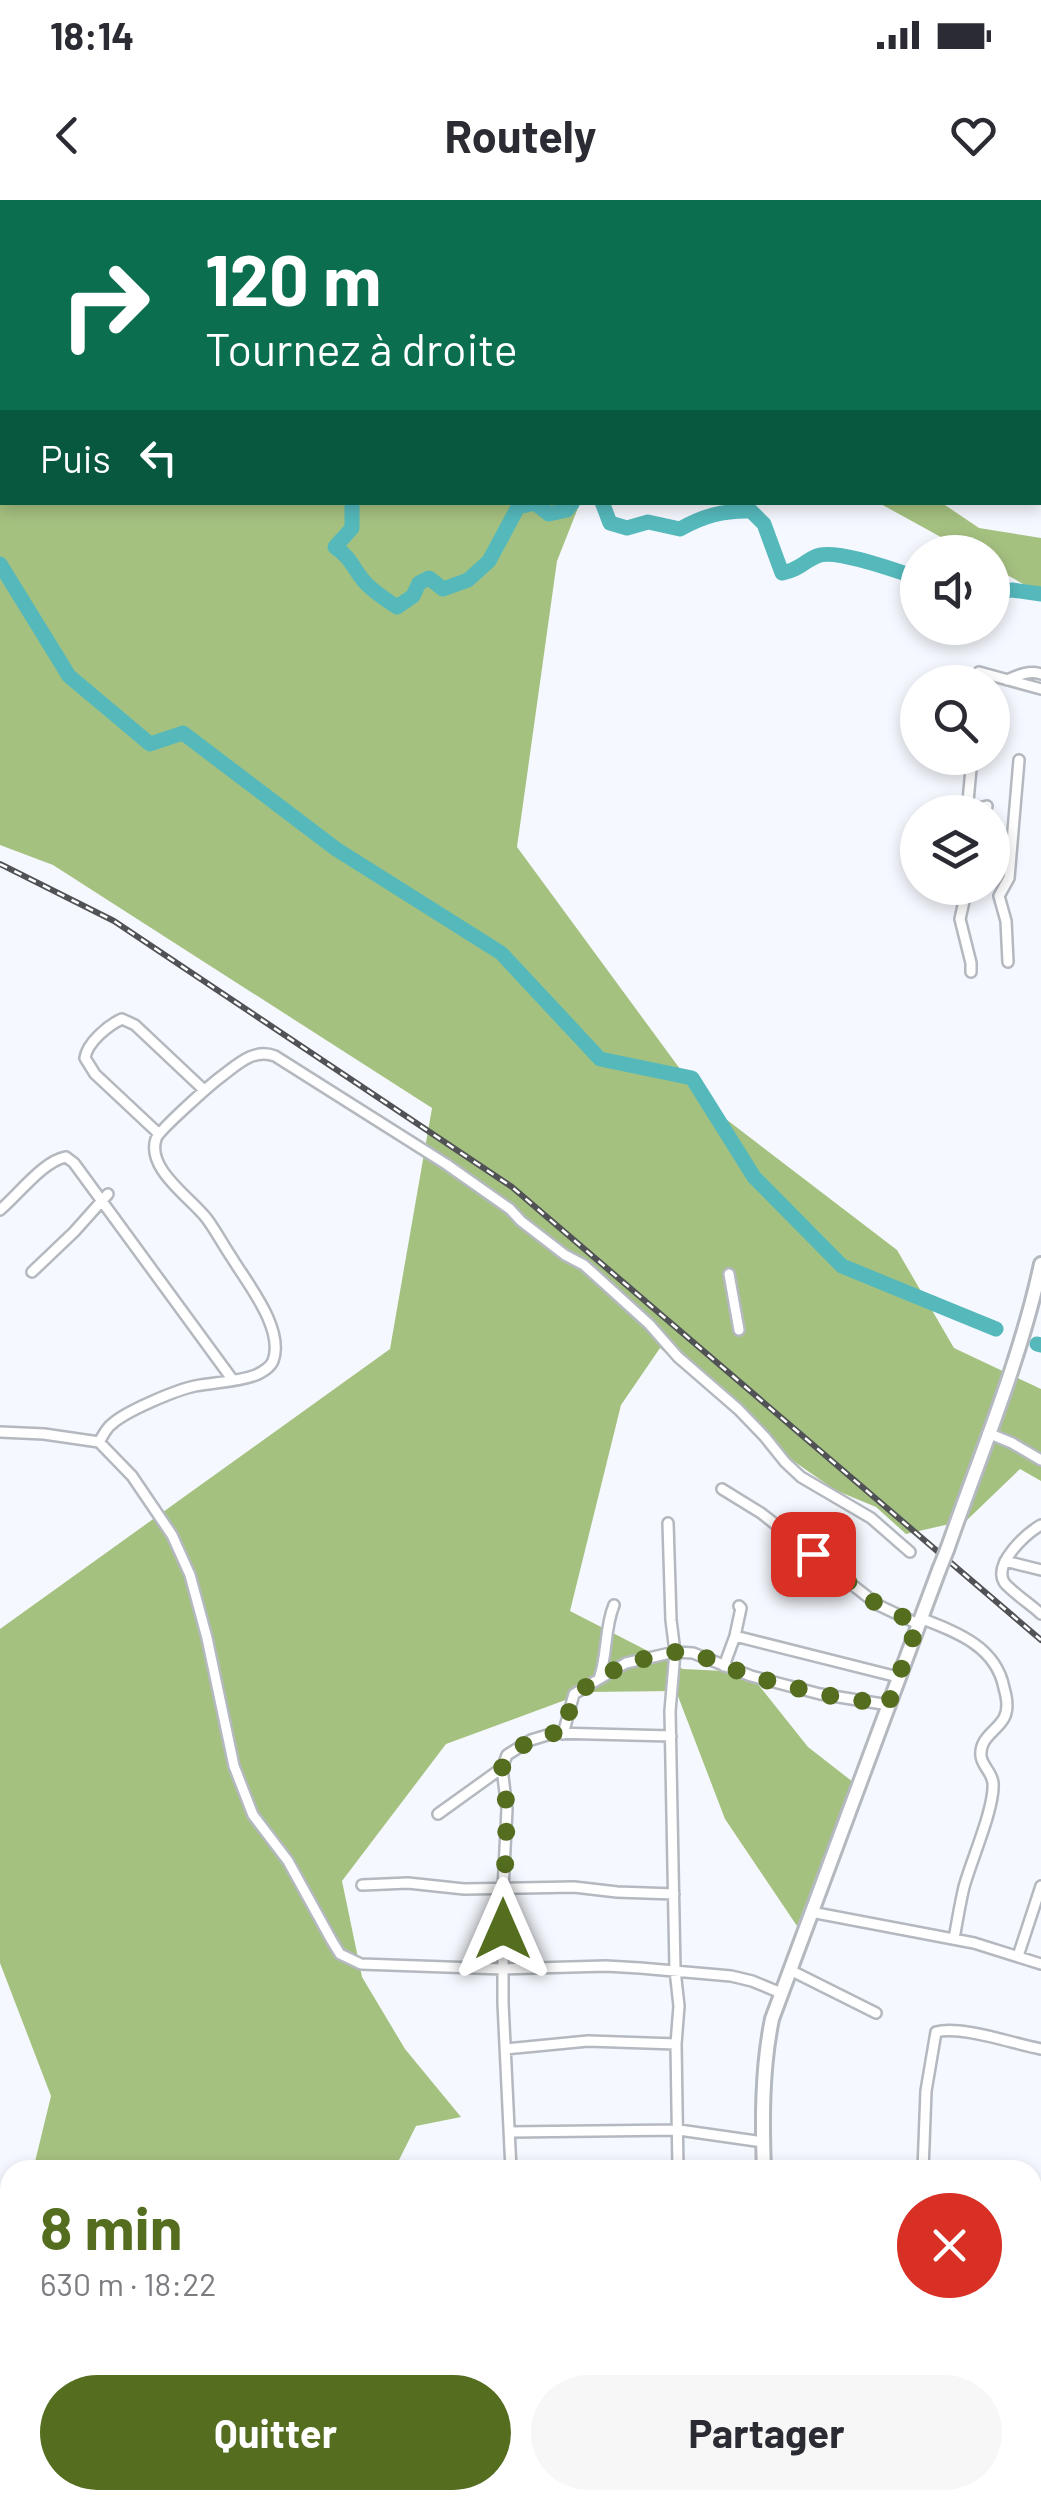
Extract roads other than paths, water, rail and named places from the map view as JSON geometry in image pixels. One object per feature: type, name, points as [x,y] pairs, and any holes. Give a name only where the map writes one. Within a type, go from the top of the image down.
[{"type":"street","points":[[1010,679],[1020,674],[1041,674]]},
{"type":"street","points":[[1010,681],[1041,689]]},
{"type":"street","points":[[1008,962],[1006,921],[999,896],[1009,878],[1019,760]]},
{"type":"street","points":[[963,905],[960,919],[971,972]]},
{"type":"street","points":[[158,1132],[95,1074],[85,1058],[86,1050],[112,1024],[122,1019],[135,1025],[204,1090]]},
{"type":"street","points":[[99,1442],[113,1422],[162,1397],[190,1387],[255,1375],[270,1367],[274,1359],[273,1336],[258,1294],[206,1216],[155,1158],[154,1148],[158,1132],[204,1090],[254,1054],[267,1053],[446,1164],[510,1209],[565,1255],[584,1265],[738,1410],[801,1477],[870,1518],[910,1552]]},
{"type":"street","points":[[0,1210],[44,1167],[66,1157],[104,1198],[232,1379]]},
{"type":"street","points":[[32,1272],[104,1198]]},
{"type":"street","points":[[764,2160],[767,2046],[772,2019],[1019,1352],[1041,1264]]},
{"type":"street","points":[[729,1274],[739,1330]]},
{"type":"street","points":[[0,1432],[99,1442],[132,1476],[178,1545],[198,1604],[242,1788],[253,1815],[288,1861],[340,1954],[361,1964],[675,1970],[731,1976],[781,1993]]},
{"type":"street","points":[[988,1433],[1041,1460]]},
{"type":"street","points":[[722,1490],[761,1513],[878,1605],[959,1633],[994,1662],[1003,1681],[1006,1716],[984,1741],[981,1751],[991,1776],[992,1796],[964,1888],[954,1940]]},
{"type":"street","points":[[668,1523],[675,1652],[670,1711],[679,2006],[678,2160]]},
{"type":"street","points":[[1041,1525],[1024,1535],[1005,1561],[1002,1574],[1004,1582],[1041,1614]]},
{"type":"street","points":[[1005,1561],[1041,1570]]},
{"type":"street","points":[[599,1679],[605,1662],[608,1619],[614,1605]]},
{"type":"street","points":[[724,1666],[735,1636],[739,1606]]},
{"type":"street","points":[[735,1636],[898,1677]]},
{"type":"street","points":[[563,1734],[574,1694],[626,1663],[675,1652],[694,1653],[750,1676],[820,1694],[888,1705]]},
{"type":"street","points":[[510,2160],[503,1969],[507,1809],[502,1768],[507,1756],[531,1740],[554,1733],[671,1736]]},
{"type":"street","points":[[438,1814],[502,1768]]},
{"type":"street","points":[[362,1885],[408,1882],[464,1890],[574,1887],[674,1894]]},
{"type":"street","points":[[1018,1956],[1041,1886]]},
{"type":"street","points":[[811,1912],[954,1940],[1041,1964]]},
{"type":"street","points":[[790,1970],[876,2013]]},
{"type":"street","points":[[923,2160],[926,2090],[936,2032],[962,2032],[1041,2049]]},
{"type":"street","points":[[506,2048],[588,2041],[676,2044]]},
{"type":"street","points":[[510,2132],[679,2130],[763,2142]]},
{"type":"waterway","points":[[352,505],[352,528],[335,547],[367,584],[397,607],[413,596],[419,583],[429,578],[443,589],[468,580],[489,561],[518,507],[526,505]]},
{"type":"waterway","points":[[538,505],[549,514],[567,510],[571,505]]},
{"type":"waterway","points":[[603,505],[610,523],[627,528],[648,522],[680,529],[714,515],[751,511],[764,524],[782,573],[826,554],[900,572]]},
{"type":"waterway","points":[[0,564],[69,676],[150,744],[183,733],[336,849],[501,953],[600,1059],[692,1078],[754,1177],[842,1266],[996,1329]]},
{"type":"waterway","points":[[1010,590],[1041,594]]},
{"type":"waterway","points":[[1037,1344],[1041,1345]]},
{"type":"railway","points":[[0,864],[114,921],[512,1187],[1041,1640]]}]
